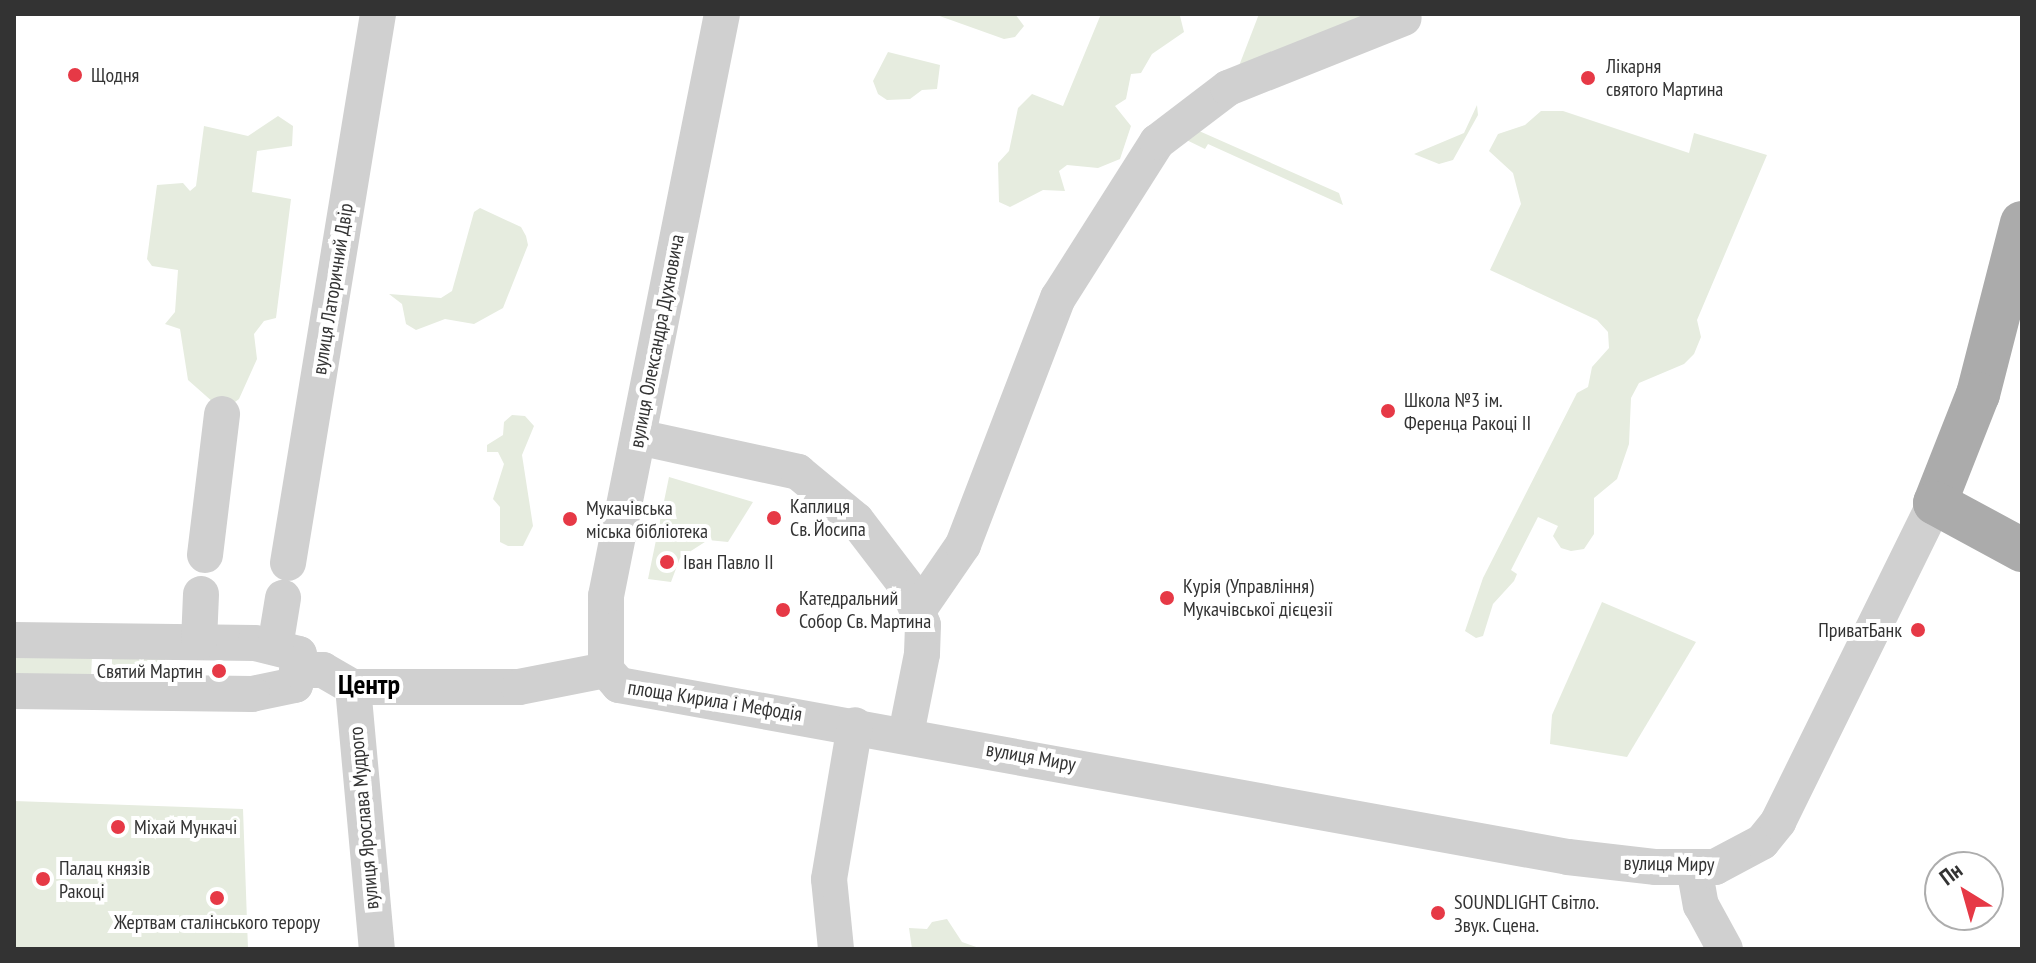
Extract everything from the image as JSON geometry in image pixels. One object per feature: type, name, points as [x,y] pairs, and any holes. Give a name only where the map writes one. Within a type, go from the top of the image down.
[{"type":"main road","name":"вулиця Миру","points":[[1935,503],[1978,394],[2022,223]]},
{"type":"main road","points":[[1935,503],[2022,550]]},
{"type":"street","name":"вулиця Латоричний Двір","points":[[286,658],[285,580],[378,14]]},
{"type":"street","name":"вулиця Олександра Духновича","points":[[606,670],[606,596],[722,14]]},
{"type":"street","points":[[919,609],[963,545],[1058,298],[1157,142],[1228,88],[1404,18]]},
{"type":"street","points":[[205,555],[222,414]]},
{"type":"street","points":[[638,437],[798,472],[856,520],[919,609],[922,654],[906,734]]},
{"type":"street","name":"вулиця Миру","points":[[855,725],[1568,857],[1715,867],[1745,854],[1778,822],[1935,503]]},
{"type":"street","points":[[199,642],[201,594]]},
{"type":"street","name":"площа Кирила і Мефодія","points":[[14,640],[199,642],[286,658],[323,670],[353,687],[519,687],[606,670],[619,685],[855,725]]},
{"type":"street","points":[[14,691],[252,694],[295,685],[286,658]]},
{"type":"street","name":"вулиця Ярослава Мудрого","points":[[353,687],[377,949]]},
{"type":"street","points":[[836,949],[829,879],[855,725]]},
{"type":"street","points":[[1694,867],[1701,905],[1725,949]]},
{"type":"shaded area","points":[[934,14],[1015,14],[1024,26],[1015,37],[1004,39]]},
{"type":"shaded area","points":[[1101,14],[1172,14],[1180,16],[1184,32],[1152,54],[1141,73],[1131,74],[1126,99],[1115,106],[1131,126],[1120,159],[1098,168],[1067,165],[1059,171],[1065,191],[1043,190],[1010,207],[999,202],[998,163],[1009,151],[1018,108],[1032,94],[1063,106]]},
{"type":"shaded area","points":[[1259,14],[1407,14],[1232,84]]},
{"type":"shaded area","points":[[888,52],[940,65],[937,89],[922,90],[910,99],[887,100],[878,94],[873,81]]},
{"type":"shaded area","points":[[1477,105],[1478,115],[1453,160],[1439,164],[1414,154],[1464,133]]},
{"type":"shaded area","points":[[1541,111],[1563,111],[1689,153],[1694,133],[1767,155],[1697,320],[1701,337],[1694,354],[1684,364],[1639,383],[1631,398],[1629,444],[1617,479],[1594,498],[1594,534],[1584,549],[1571,551],[1561,548],[1553,536],[1558,526],[1538,517],[1511,570],[1517,574],[1514,581],[1493,604],[1483,636],[1476,638],[1465,631],[1483,578],[1577,393],[1588,387],[1592,367],[1609,348],[1608,332],[1597,320],[1490,270],[1521,204],[1513,173],[1489,151],[1498,134],[1525,125]]},
{"type":"shaded area","points":[[278,116],[293,126],[292,146],[257,151],[252,192],[291,199],[276,318],[264,321],[254,334],[257,359],[239,399],[231,405],[214,403],[188,380],[180,329],[165,324],[175,312],[178,270],[152,266],[147,259],[157,185],[183,183],[190,191],[196,186],[204,126],[248,136]]},
{"type":"shaded area","points":[[1181,123],[1339,193],[1343,205],[1208,144],[1205,149],[1170,132]]},
{"type":"shaded area","points":[[480,208],[521,227],[526,236],[528,245],[503,308],[474,324],[445,319],[416,330],[406,324],[402,304],[389,294],[441,298],[452,291],[474,212]]},
{"type":"shaded area","points":[[512,415],[525,416],[534,426],[522,455],[533,526],[523,546],[508,546],[500,542],[500,507],[493,499],[504,464],[498,452],[487,452],[487,445],[503,435],[504,422]]},
{"type":"shaded area","points":[[669,477],[753,502],[728,542],[708,540],[680,558],[671,582],[648,579]]},
{"type":"shaded area","points":[[1602,602],[1696,642],[1627,757],[1550,744],[1552,715]]},
{"type":"shaded area","points":[[14,656],[92,657],[91,678],[14,677]]},
{"type":"shaded area","points":[[112,657],[165,659],[166,680],[112,679]]},
{"type":"shaded area","points":[[14,801],[243,809],[248,949],[14,949]]},
{"type":"shaded area","points":[[947,919],[962,942],[982,949],[912,949],[909,928],[927,929],[932,922]]},
{"type":"place","name":"Щодня","points":[[75,75]]},
{"type":"place","name":"Лікарня святого Мартина","points":[[1588,78]]},
{"type":"place","name":"Школа №3 ім. Ференца Ракоці II","points":[[1388,411]]},
{"type":"place","name":"Каплиця Св. Йосипа","points":[[774,518]]},
{"type":"place","name":"Мукачівська міська бібліотека","points":[[570,519]]},
{"type":"place","name":"Іван Павло ІІ","points":[[667,562]]},
{"type":"place","name":"Курія (Управління) Мукачівської дієцезії","points":[[1167,598]]},
{"type":"place","name":"Катедральний Собор Св. Мартина","points":[[783,610]]},
{"type":"place","name":"ПриватБанк","points":[[1918,630]]},
{"type":"place","name":"Святий Мартин","points":[[219,671]]},
{"type":"place","name":"Міхай Мункачі","points":[[118,827]]},
{"type":"place","name":"Палац князів Ракоці","points":[[43,879]]},
{"type":"place","name":"Жертвам сталінського терору","points":[[217,898]]},
{"type":"place","name":"SOUNDLIGHT Світло. Звук. Сцена.","points":[[1438,913]]},
{"type":"district","name":"Центр","points":[[369,684]]}]
